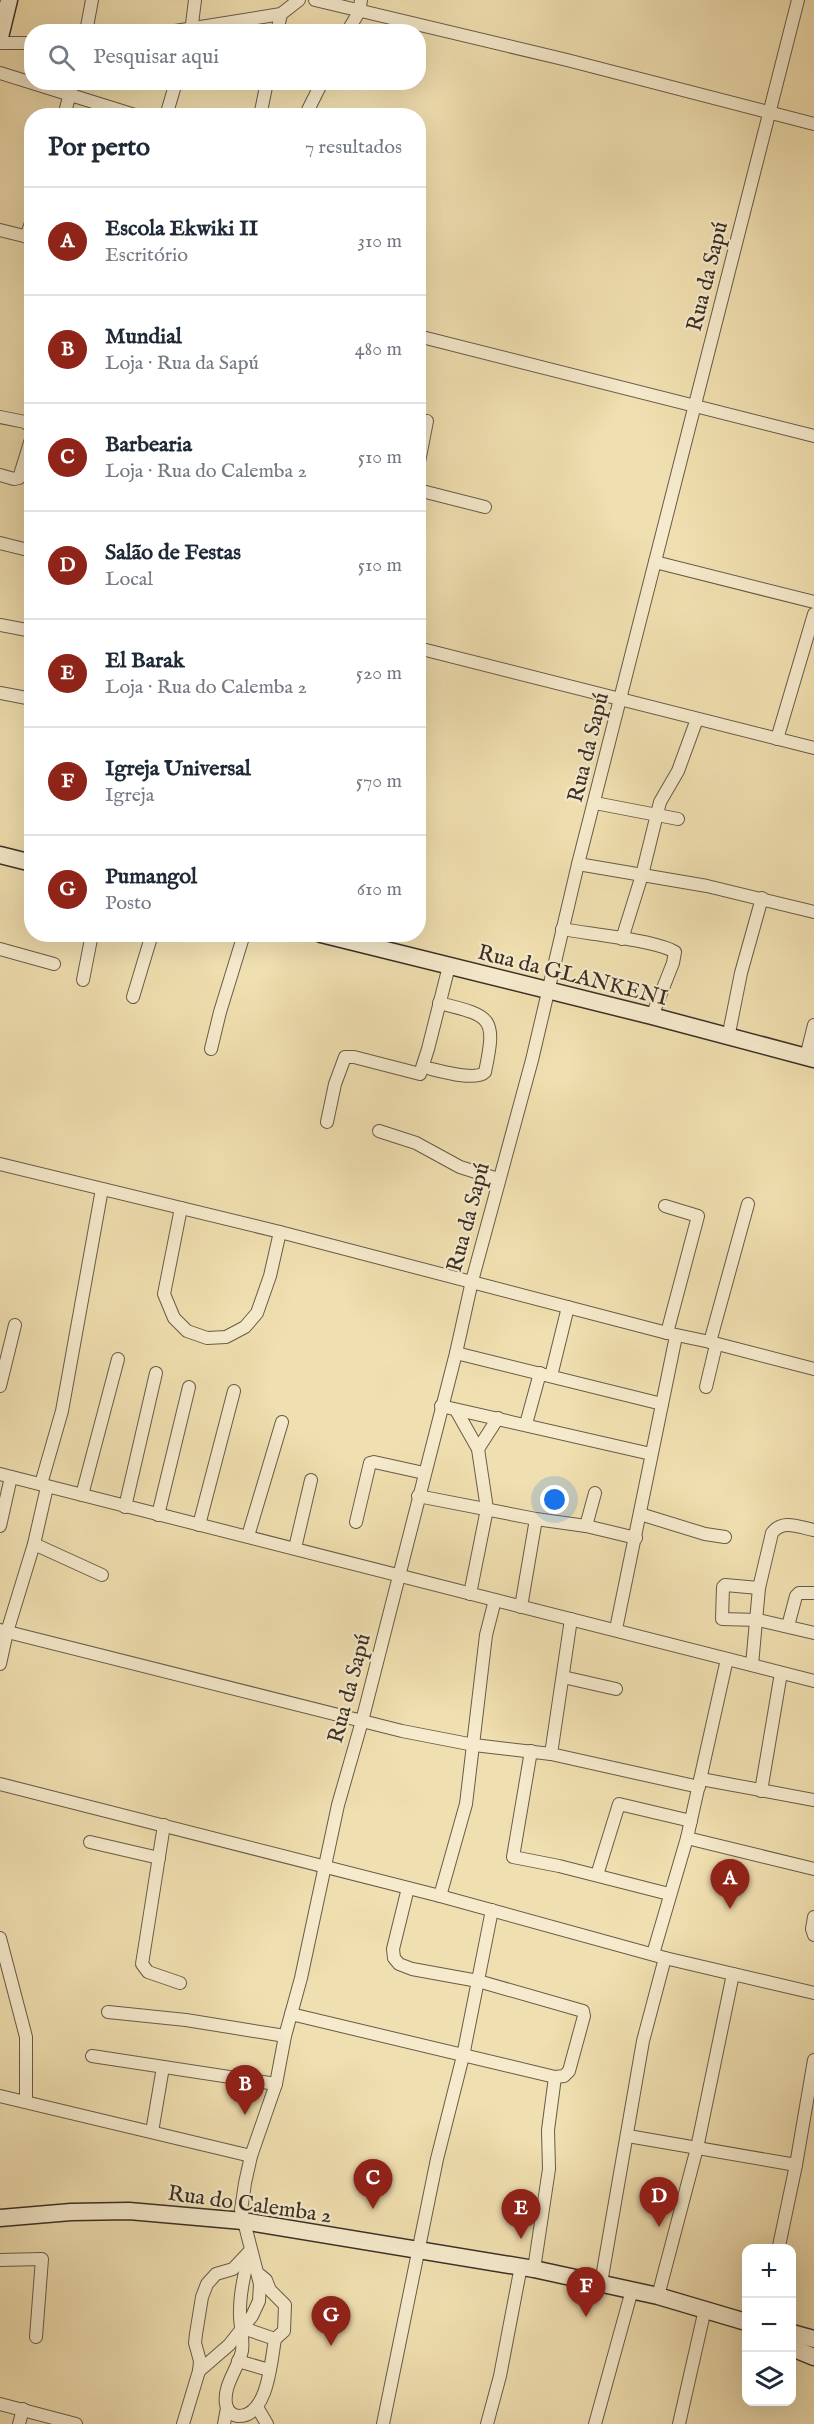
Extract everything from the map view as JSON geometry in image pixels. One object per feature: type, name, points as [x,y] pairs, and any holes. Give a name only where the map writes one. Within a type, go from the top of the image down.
[{"type":"main road","points":[[0,37],[9,0]]},
{"type":"main road","points":[[0,855],[24,861]]},
{"type":"main road","name":"Rua da GLANKENI","points":[[369,942],[448,966],[810,1058]]},
{"type":"main road","name":"Rua do Calemba 2","points":[[0,2218],[71,2211],[129,2211],[243,2221],[528,2267],[658,2296],[705,2308],[742,2322]]},
{"type":"main road","points":[[796,2334],[814,2339]]},
{"type":"main road","points":[[796,2350],[814,2357]]},
{"type":"street","points":[[88,24],[92,0]]},
{"type":"street","points":[[193,24],[195,0]]},
{"type":"street","points":[[225,24],[281,14],[299,0]]},
{"type":"street","points":[[315,0],[360,6],[814,124]]},
{"type":"street","name":"Rua da Sapú","points":[[244,2270],[251,2250],[241,2210],[251,2156],[276,2084],[338,1805],[362,1721],[498,1179],[532,1060],[562,929],[798,0]]},
{"type":"street","points":[[351,24],[360,6]]},
{"type":"street","points":[[279,24],[281,14]]},
{"type":"street","points":[[0,43],[24,43]]},
{"type":"street","points":[[0,73],[24,78]]},
{"type":"street","points":[[66,108],[70,90]]},
{"type":"street","points":[[76,90],[119,108]]},
{"type":"street","points":[[168,108],[174,90]]},
{"type":"street","points":[[262,108],[265,90]]},
{"type":"street","points":[[309,108],[318,90]]},
{"type":"street","points":[[0,230],[24,237]]},
{"type":"street","points":[[426,338],[814,436]]},
{"type":"street","points":[[0,417],[24,422]]},
{"type":"street","points":[[426,426],[427,421]]},
{"type":"street","points":[[0,475],[19,478],[24,462]]},
{"type":"street","points":[[426,492],[485,507]]},
{"type":"street","points":[[0,543],[24,549]]},
{"type":"street","points":[[655,562],[814,602]]},
{"type":"street","points":[[777,739],[810,644],[814,614]]},
{"type":"street","points":[[0,625],[24,630]]},
{"type":"street","points":[[426,650],[814,748]]},
{"type":"street","points":[[0,693],[24,698]]},
{"type":"street","points":[[622,939],[642,875],[656,814],[663,796],[678,771],[697,718]]},
{"type":"street","points":[[595,802],[678,819]]},
{"type":"street","points":[[579,864],[762,898],[814,912]]},
{"type":"street","points":[[728,1038],[741,973],[762,898]]},
{"type":"street","points":[[562,929],[669,948],[676,954],[652,1016]]},
{"type":"street","points":[[83,980],[90,942]]},
{"type":"street","points":[[133,997],[150,942]]},
{"type":"street","points":[[211,1049],[242,942]]},
{"type":"street","points":[[0,948],[54,964]]},
{"type":"street","points":[[327,1122],[335,1084],[345,1058],[354,1056],[416,1075],[420,1074],[448,966]]},
{"type":"street","points":[[423,1067],[462,1075],[479,1076],[485,1072],[491,1044],[485,1018],[477,1013],[440,1003]]},
{"type":"street","points":[[810,1058],[814,1025]]},
{"type":"street","points":[[379,1131],[416,1143],[460,1167],[498,1179]]},
{"type":"street","points":[[0,1164],[280,1232],[814,1369]]},
{"type":"street","points":[[0,1664],[3,1631],[34,1544],[44,1486],[62,1411],[102,1189]]},
{"type":"street","points":[[706,1387],[713,1343],[748,1204]]},
{"type":"street","points":[[616,1629],[662,1404],[671,1334],[698,1216],[665,1206]]},
{"type":"street","points":[[181,1208],[164,1294],[174,1318],[187,1331],[207,1338],[226,1337],[245,1326],[257,1313],[270,1276],[280,1232]]},
{"type":"street","points":[[526,1425],[568,1307]]},
{"type":"street","points":[[0,1386],[15,1325]]},
{"type":"street","points":[[456,1353],[662,1404]]},
{"type":"street","points":[[82,1496],[118,1359]]},
{"type":"street","points":[[125,1506],[156,1373]]},
{"type":"street","points":[[158,1515],[189,1387]]},
{"type":"street","points":[[199,1526],[234,1391]]},
{"type":"street","points":[[441,1406],[651,1454]]},
{"type":"street","points":[[456,1410],[478,1449],[487,1509],[470,1594]]},
{"type":"street","points":[[478,1449],[498,1418]]},
{"type":"street","points":[[248,1536],[282,1422]]},
{"type":"street","points":[[356,1522],[370,1463],[424,1473]]},
{"type":"street","points":[[0,1526],[6,1476],[814,1681]]},
{"type":"street","points":[[295,1548],[311,1480]]},
{"type":"street","points":[[586,1526],[595,1493]]},
{"type":"street","points":[[418,1496],[536,1519],[586,1526],[636,1538]]},
{"type":"street","points":[[640,1514],[705,1534],[725,1537]]},
{"type":"street","points":[[521,1607],[536,1519]]},
{"type":"street","points":[[752,1665],[758,1620],[759,1588],[772,1533],[777,1526],[784,1524],[814,1530]]},
{"type":"street","points":[[34,1544],[102,1575]]},
{"type":"street","points":[[759,1588],[725,1585],[721,1616],[725,1621],[758,1620],[814,1633]]},
{"type":"street","points":[[788,1626],[796,1596],[805,1592],[814,1593]]},
{"type":"street","points":[[440,1896],[466,1804],[474,1744],[475,1710],[486,1635],[495,1600]]},
{"type":"street","points":[[551,1754],[571,1619]]},
{"type":"street","points":[[3,1631],[362,1721],[474,1744],[551,1754],[700,1783],[814,1800]]},
{"type":"street","points":[[601,2283],[669,1894],[687,1838],[727,1659]]},
{"type":"street","points":[[761,1791],[781,1673]]},
{"type":"street","points":[[563,1677],[616,1689]]},
{"type":"street","points":[[531,1751],[513,1857],[597,1875],[669,1894]]},
{"type":"street","points":[[0,1784],[440,1896],[659,1956],[814,1994]]},
{"type":"street","points":[[597,1875],[619,1804],[691,1821]]},
{"type":"street","points":[[164,1825],[142,1964],[148,1972],[180,1983]]},
{"type":"street","points":[[687,1838],[814,1869]]},
{"type":"street","points":[[90,1842],[159,1858]]},
{"type":"street","points":[[291,2014],[555,2077],[564,2076],[569,2071],[584,2016],[583,2012],[478,1981],[412,1969],[399,1964],[394,1958],[393,1949],[408,1888]]},
{"type":"street","points":[[383,2424],[437,2159],[463,2056],[492,1910]]},
{"type":"street","points":[[814,1917],[812,1929],[814,1935]]},
{"type":"street","points":[[0,1938],[26,2037],[26,2102]]},
{"type":"street","points":[[658,2296],[698,2148],[733,1974]]},
{"type":"street","points":[[108,2012],[186,2020],[285,2036]]},
{"type":"street","points":[[92,2056],[276,2084]]},
{"type":"street","points":[[779,2244],[814,2060]]},
{"type":"street","points":[[152,2132],[163,2067]]},
{"type":"street","points":[[487,2424],[528,2267],[549,2169],[548,2130],[555,2077]]},
{"type":"street","points":[[0,2096],[251,2156]]},
{"type":"street","points":[[628,2136],[796,2165]]},
{"type":"street","points":[[224,2424],[227,2408],[226,2394],[242,2352],[243,2328],[239,2313],[244,2270],[251,2250]]},
{"type":"street","points":[[0,2260],[42,2259],[36,2337]]},
{"type":"street","points":[[199,2371],[229,2345],[243,2328],[259,2301],[260,2284],[244,2270]]},
{"type":"street","points":[[183,2424],[199,2371],[200,2361],[195,2343],[202,2297],[207,2284],[216,2274],[244,2270],[266,2280],[270,2290],[285,2305],[284,2331],[275,2339],[264,2396],[257,2407],[248,2415],[237,2416],[231,2414],[227,2408]]},
{"type":"street","points":[[595,2424],[632,2290]]},
{"type":"street","points":[[679,2424],[705,2308]]},
{"type":"street","points":[[243,2328],[275,2339]]},
{"type":"street","points":[[238,2361],[270,2370]]},
{"type":"street","points":[[0,2404],[76,2424]]},
{"type":"street","points":[[257,2407],[267,2424]]},
{"type":"street","points":[[19,2424],[23,2409]]},
{"type":"place","name":"Escola Ekwiki II","points":[[730,1909]]},
{"type":"place","name":"Mundial","points":[[245,2115]]},
{"type":"place","name":"Barbearia","points":[[373,2209]]},
{"type":"place","name":"Salão de Festas","points":[[659,2227]]},
{"type":"place","name":"El Barak","points":[[521,2239]]},
{"type":"place","name":"Igreja Universal","points":[[586,2317]]},
{"type":"place","name":"Pumangol","points":[[331,2346]]}]
